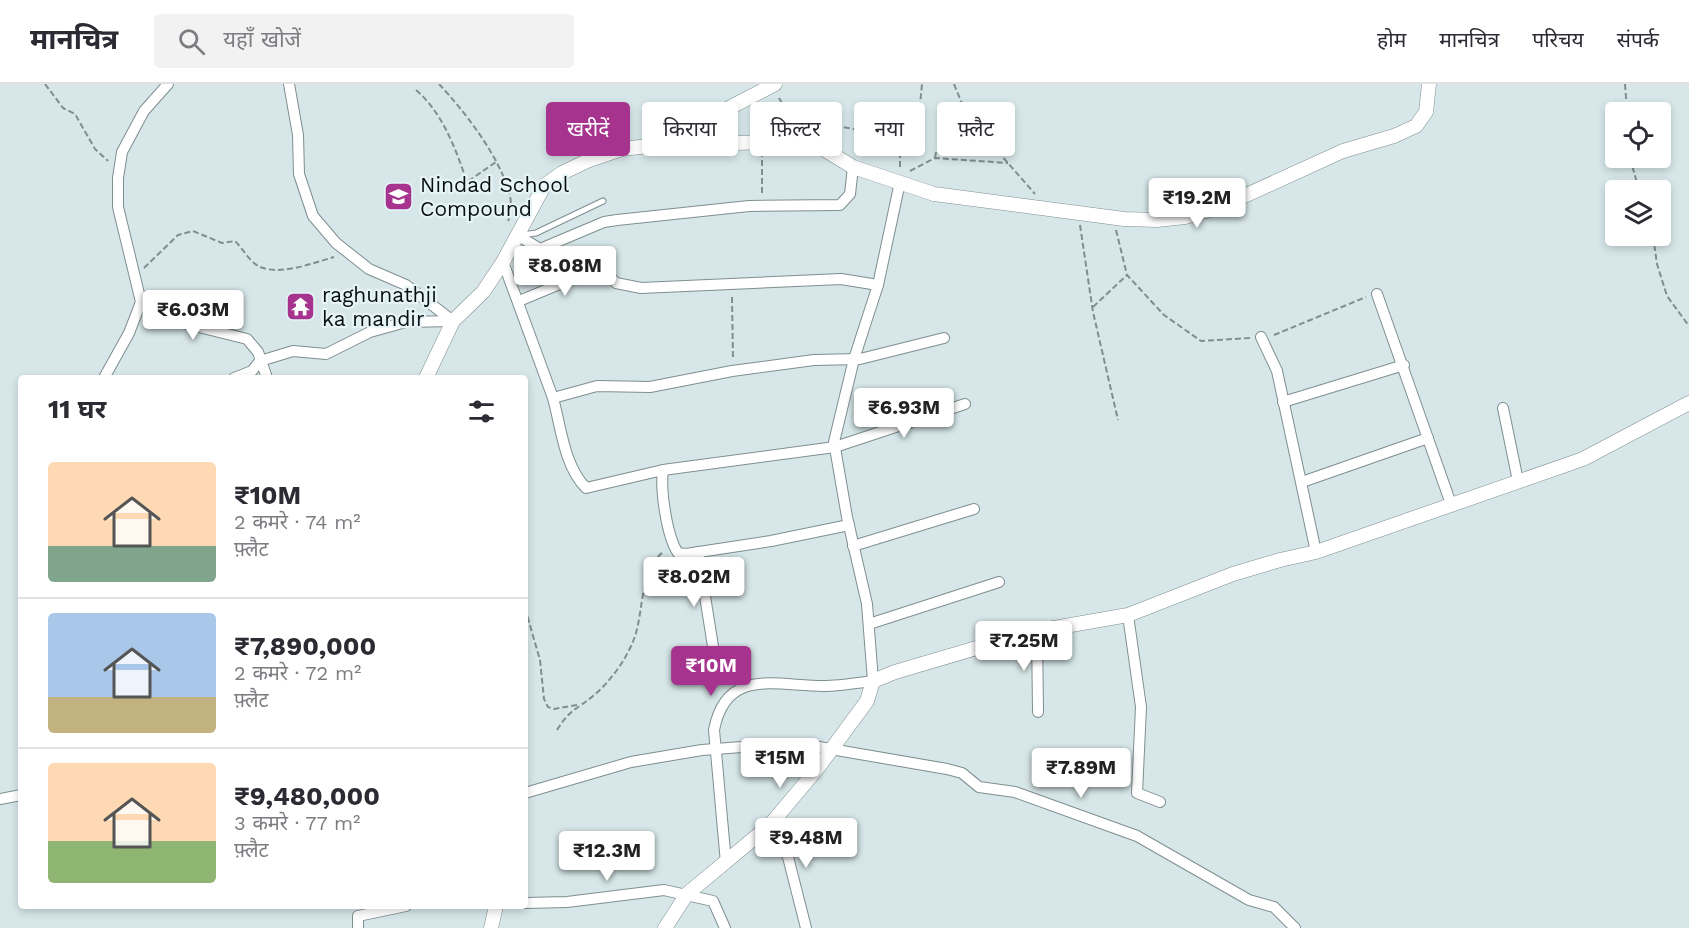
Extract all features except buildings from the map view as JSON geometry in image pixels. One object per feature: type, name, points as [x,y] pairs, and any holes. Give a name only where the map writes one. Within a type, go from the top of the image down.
[{"type":"street","points":[[106,375],[129,333],[141,302],[118,207],[122,152],[144,111],[168,84]]},
{"type":"street","points":[[289,84],[298,135],[299,174],[313,216],[336,243],[369,269],[406,285],[453,321]]},
{"type":"street","points":[[835,156],[853,167],[934,194],[1113,218],[1157,220],[1185,217],[1220,207],[1342,151],[1394,136],[1416,126],[1426,112],[1429,84]]},
{"type":"street","points":[[738,107],[776,89]]},
{"type":"street","points":[[427,375],[453,321],[483,292],[503,262],[512,232],[544,186],[562,173],[622,149],[642,147]]},
{"type":"street","points":[[512,232],[540,249],[604,222],[762,205],[840,204],[850,194],[853,167]]},
{"type":"street","points":[[664,928],[687,894],[770,825],[832,749],[867,701],[873,681],[869,624],[834,434],[854,359],[878,285],[900,182]]},
{"type":"street","points":[[503,262],[553,398],[571,465],[578,480],[586,488],[663,470],[835,447],[965,404]]},
{"type":"street","points":[[519,301],[601,267],[616,283],[641,288],[841,279],[878,285]]},
{"type":"street","points":[[1377,294],[1404,365],[1451,504]]},
{"type":"street","points":[[141,302],[167,311],[187,324],[247,339],[258,352],[266,375]]},
{"type":"street","points":[[242,375],[252,371],[260,361],[293,351],[326,354],[370,332],[406,322],[453,321]]},
{"type":"street","points":[[1261,337],[1277,371],[1316,552]]},
{"type":"street","points":[[553,398],[597,386],[650,387],[732,371],[814,360],[854,359],[944,338]]},
{"type":"street","points":[[1283,402],[1404,365]]},
{"type":"street","points":[[726,863],[714,730],[718,711],[739,690],[752,684],[788,682],[823,686],[873,681],[895,672],[1037,631],[1128,615],[1233,574],[1316,552],[1583,459],[1689,403]]},
{"type":"street","points":[[1503,408],[1518,480]]},
{"type":"street","points":[[1302,482],[1428,438]]},
{"type":"street","points":[[663,470],[661,482],[673,546],[678,553],[698,552],[849,525]]},
{"type":"street","points":[[853,546],[974,509]]},
{"type":"street","points":[[698,552],[715,659]]},
{"type":"street","points":[[869,624],[999,582]]},
{"type":"street","points":[[1128,615],[1141,707],[1137,793],[1160,802]]},
{"type":"street","points":[[1037,631],[1038,712]]},
{"type":"street","points":[[528,792],[631,762],[716,749],[813,746],[832,749],[962,773],[979,788],[1015,792],[1127,832],[1171,853],[1249,900],[1274,907],[1295,928]]},
{"type":"street","points":[[0,799],[18,796]]},
{"type":"street","points":[[770,825],[788,857],[806,928]]},
{"type":"street","points":[[528,903],[567,902],[664,890],[713,901],[725,928]]},
{"type":"street","points":[[491,928],[495,909]]},
{"type":"street","points":[[358,928],[358,916],[364,910]]},
{"type":"lane","points":[[512,232],[536,233],[603,201]]},
{"type":"path","points":[[45,84],[63,108],[75,114],[95,149],[105,160],[120,165]]},
{"type":"path","points":[[439,84],[459,105],[496,162],[511,197],[512,232]]},
{"type":"path","points":[[920,102],[922,84]]},
{"type":"path","points":[[954,84],[961,102]]},
{"type":"path","points":[[1625,84],[1626,102]]},
{"type":"path","points":[[776,89],[784,102]]},
{"type":"path","points":[[416,90],[438,117],[454,146],[467,182],[496,162]]},
{"type":"path","points":[[935,158],[937,151]]},
{"type":"path","points":[[762,156],[762,205]]},
{"type":"path","points":[[900,182],[901,156]]},
{"type":"path","points":[[1002,156],[1049,209]]},
{"type":"path","points":[[900,182],[911,170],[935,158],[1008,163]]},
{"type":"path","points":[[1079,213],[1093,307],[1118,420]]},
{"type":"path","points":[[1113,218],[1127,275],[1164,315],[1201,341],[1275,334],[1377,294]]},
{"type":"path","points":[[136,276],[178,236],[193,231],[222,243],[235,241],[254,263],[264,269],[304,267],[350,253]]},
{"type":"path","points":[[1654,246],[1657,264],[1667,296],[1689,326]]},
{"type":"path","points":[[1093,307],[1127,275]]},
{"type":"path","points":[[732,285],[732,371]]},
{"type":"path","points":[[557,730],[577,705],[605,685],[626,657],[637,628],[649,572],[660,554],[673,546]]},
{"type":"path","points":[[528,618],[540,660],[544,699],[548,707],[554,709],[577,705]]},
{"type":"place","name":"Nindad School Compound","points":[[399,197]]},
{"type":"place","name":"raghunathji ka mandir","points":[[301,307]]}]
